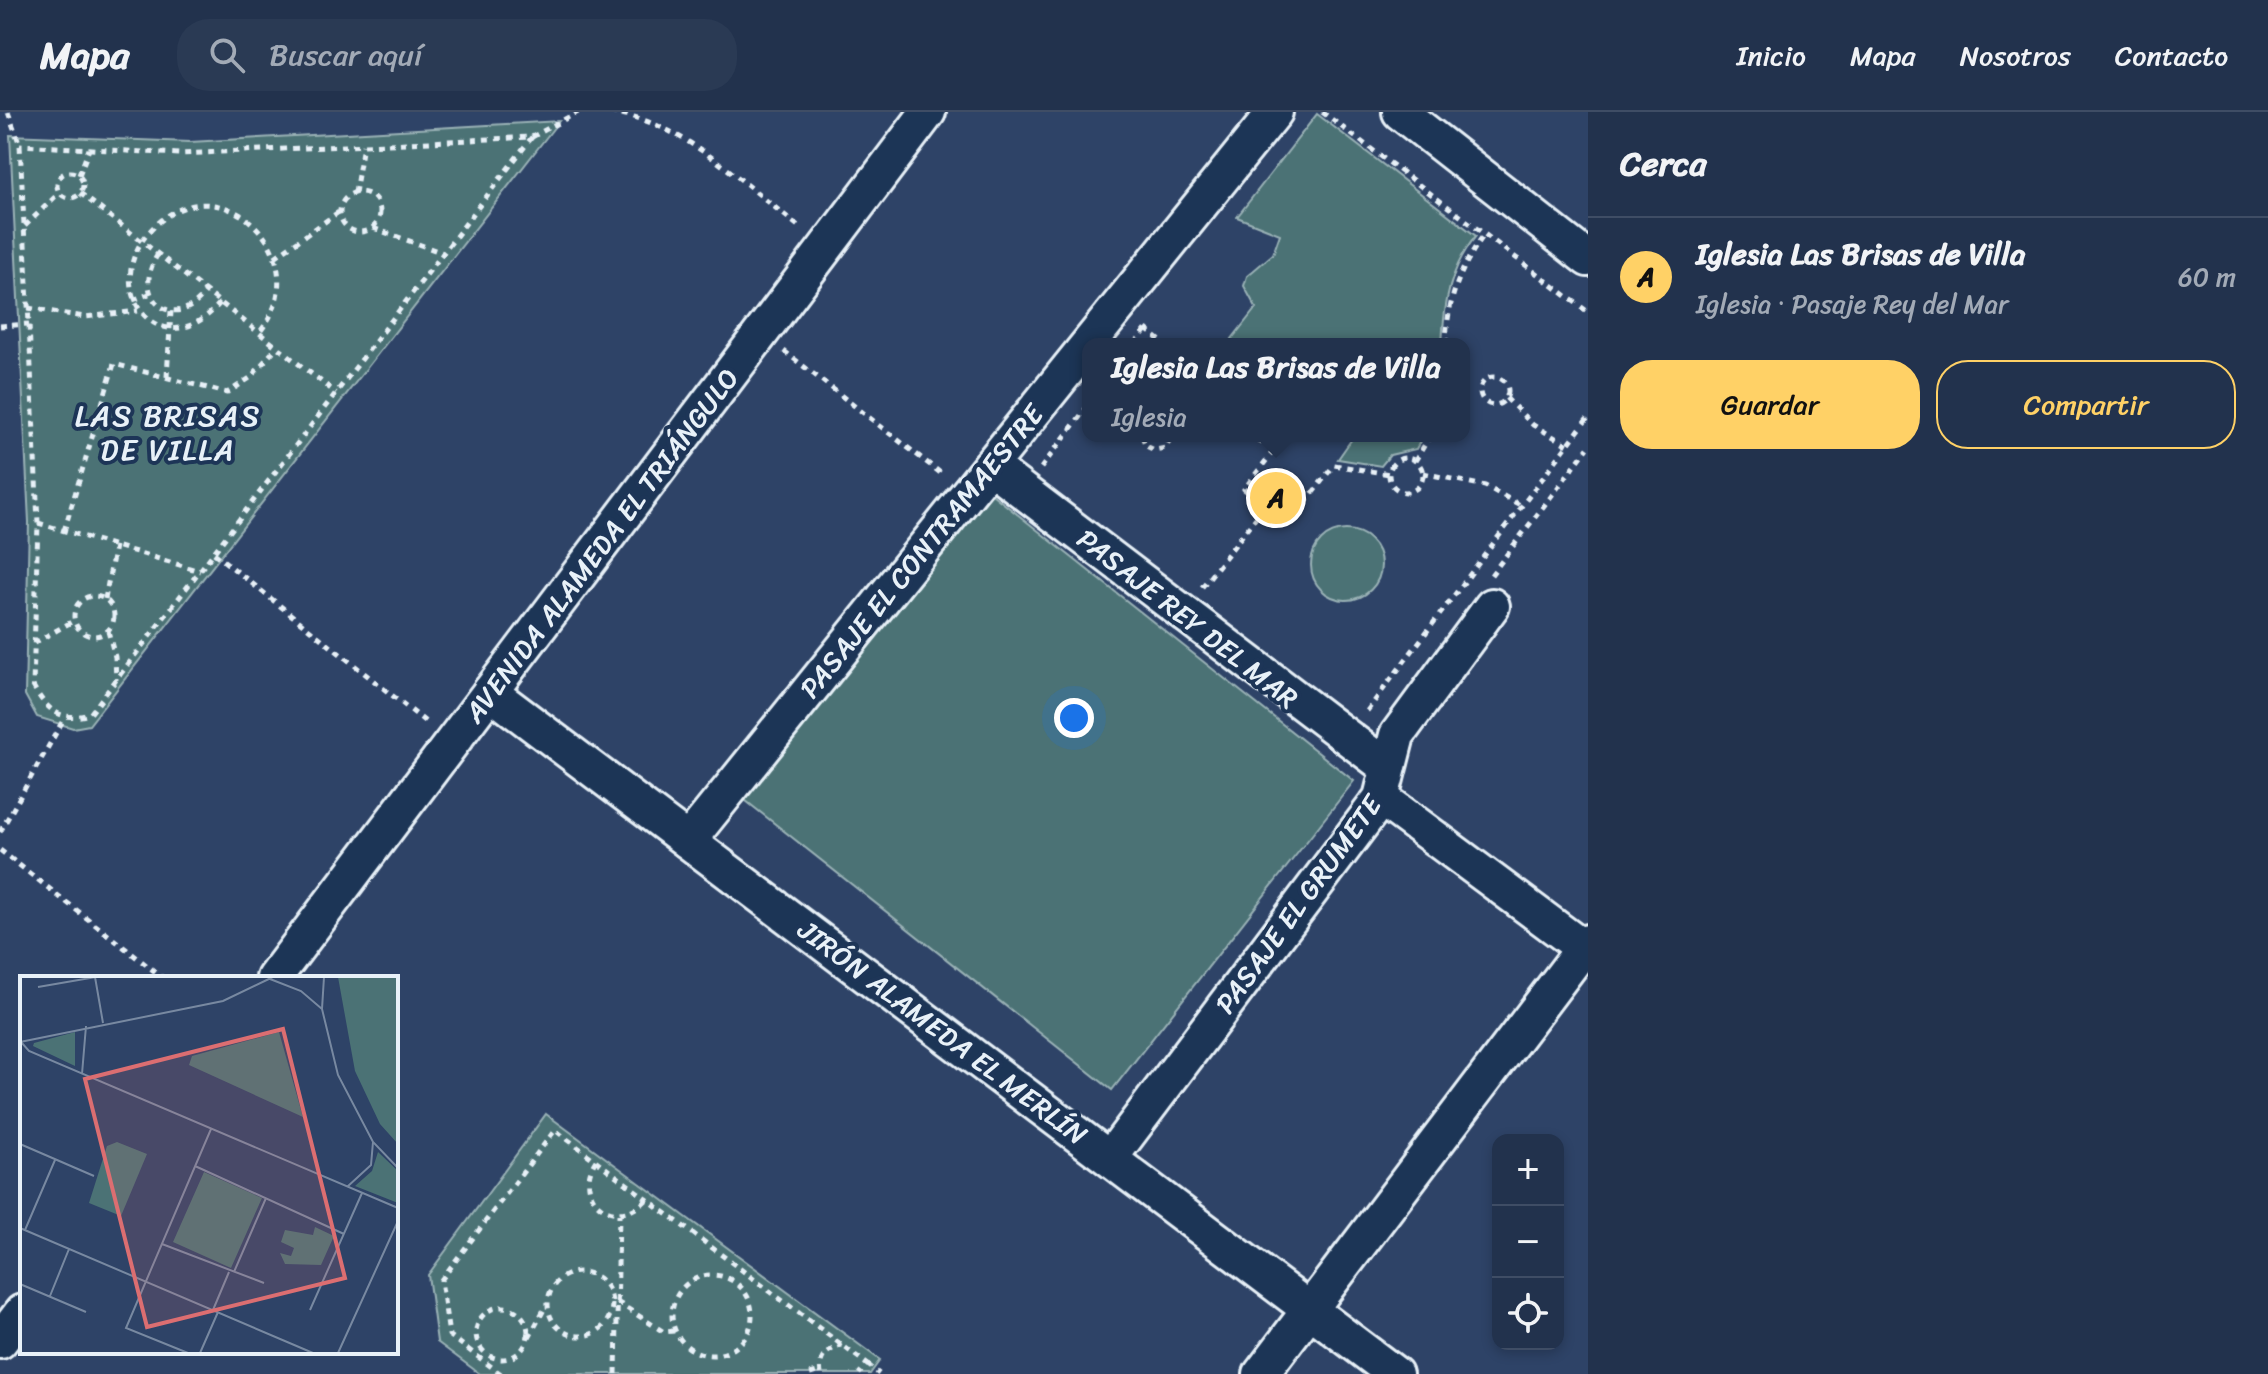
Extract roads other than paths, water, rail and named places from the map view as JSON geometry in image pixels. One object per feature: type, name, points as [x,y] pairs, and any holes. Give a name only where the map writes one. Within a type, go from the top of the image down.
[{"type":"street","name":"AVENIDA ALAMEDA EL TRIÁNGULO","points":[[276,976],[928,112]]},
{"type":"street","name":"PASAJE EL CONTRAMAESTRE","points":[[1093,338],[1275,112]]},
{"type":"street","points":[[1400,112],[1588,259]]},
{"type":"street","name":"PASAJE EL CONTRAMAESTRE","points":[[688,841],[1082,352]]},
{"type":"street","name":"PASAJE REY DEL MAR","points":[[990,466],[1182,614],[1585,945]]},
{"type":"street","name":"PASAJE EL GRUMETE","points":[[1110,1158],[1384,783],[1397,735],[1492,606]]},
{"type":"street","name":"JIRÓN ALAMEDA EL MERLÍN","points":[[490,692],[1395,1374]]},
{"type":"street","points":[[1261,1374],[1585,945]]},
{"type":"street","points":[[0,1341],[20,1315]]},
{"type":"place","name":"Iglesia Las Brisas de Villa","points":[[1276,498]]},
{"type":"district","name":"LAS BRISAS DE VILLA","points":[[168,433]]}]
